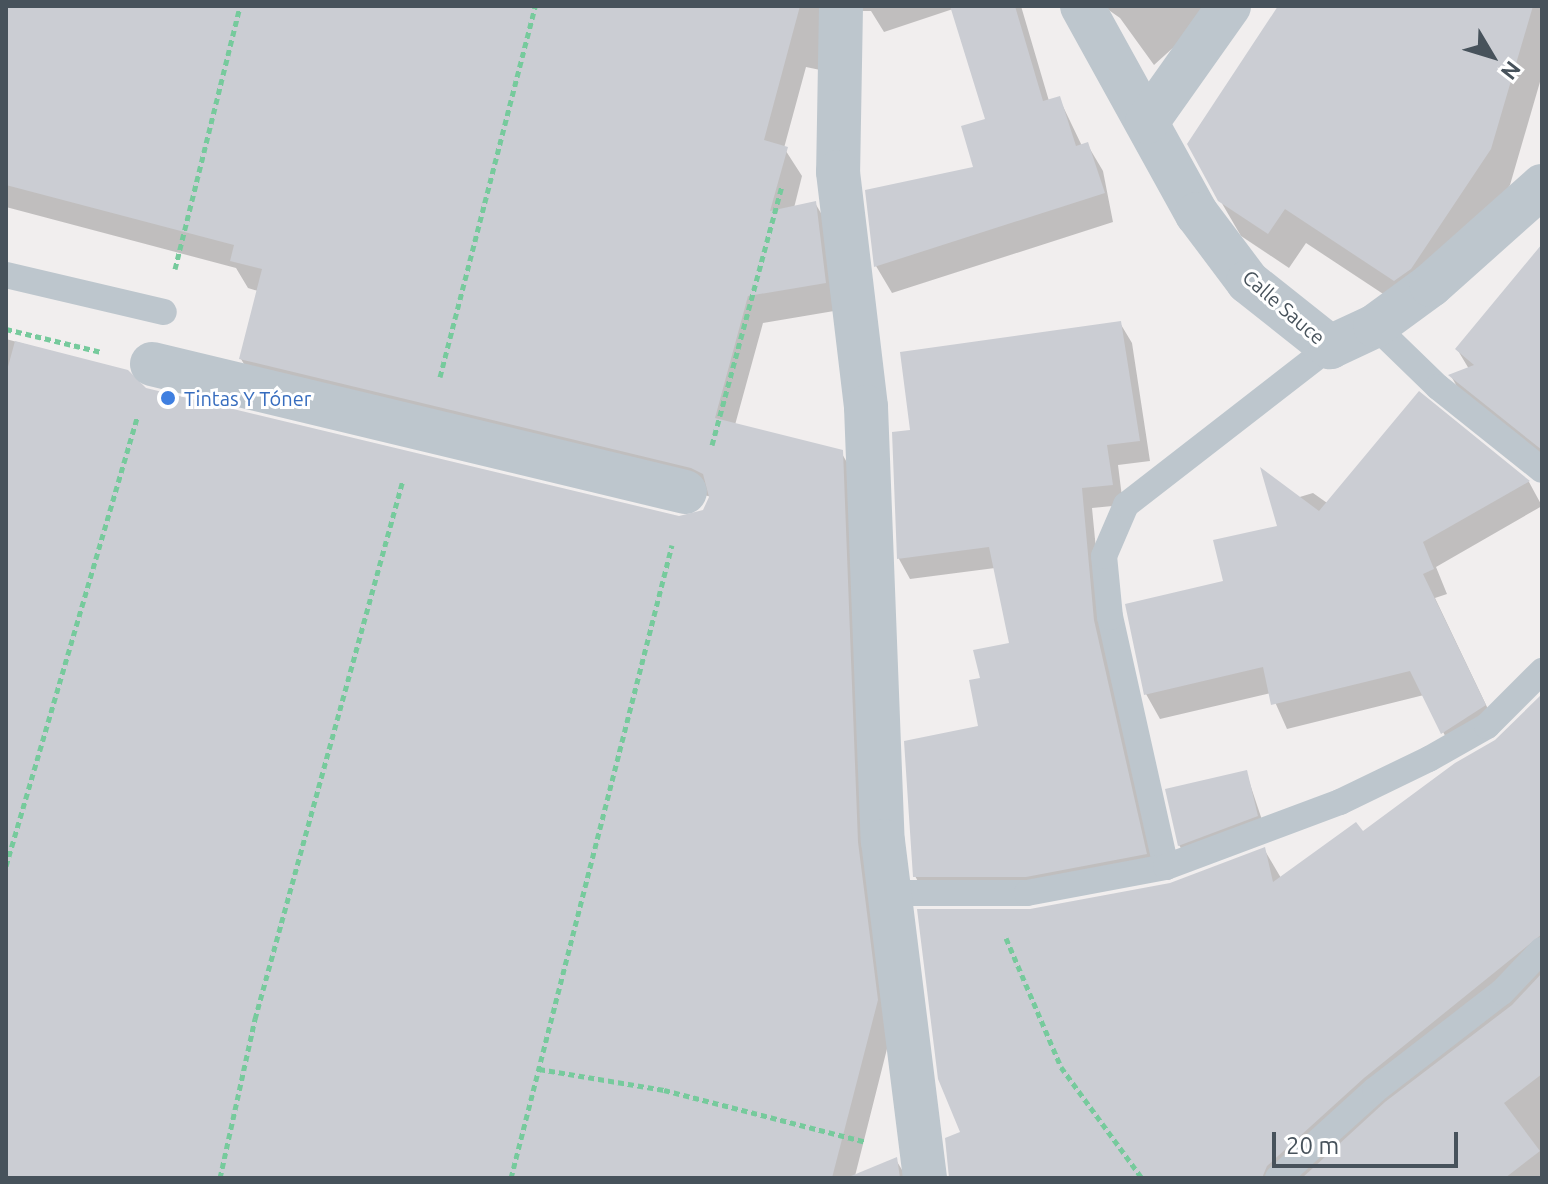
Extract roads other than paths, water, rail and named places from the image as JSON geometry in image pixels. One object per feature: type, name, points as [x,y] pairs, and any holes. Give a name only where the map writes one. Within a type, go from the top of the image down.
[{"type":"street","points":[[841,6],[838,172],[866,407],[889,893],[923,1167]]},
{"type":"street","name":"Calle Sauce","points":[[1082,6],[1197,214],[1248,282],[1330,347],[1375,326],[1431,285],[1542,186]]},
{"type":"street","points":[[1147,122],[1229,6]]},
{"type":"street","points":[[152,364],[419,425],[685,492]]},
{"type":"lane","points":[[6,275],[164,312]]},
{"type":"lane","points":[[1375,326],[1438,387],[1542,470]]},
{"type":"lane","points":[[1166,867],[1110,617],[1104,556],[1126,505],[1330,347]]},
{"type":"lane","points":[[889,893],[1027,893],[1166,867],[1340,802],[1429,759],[1487,726],[1542,671]]},
{"type":"lane","points":[[1278,1178],[1375,1090],[1502,992],[1542,950]]},
{"type":"place","name":"Tintas Y Tóner","points":[[168,398]]}]
